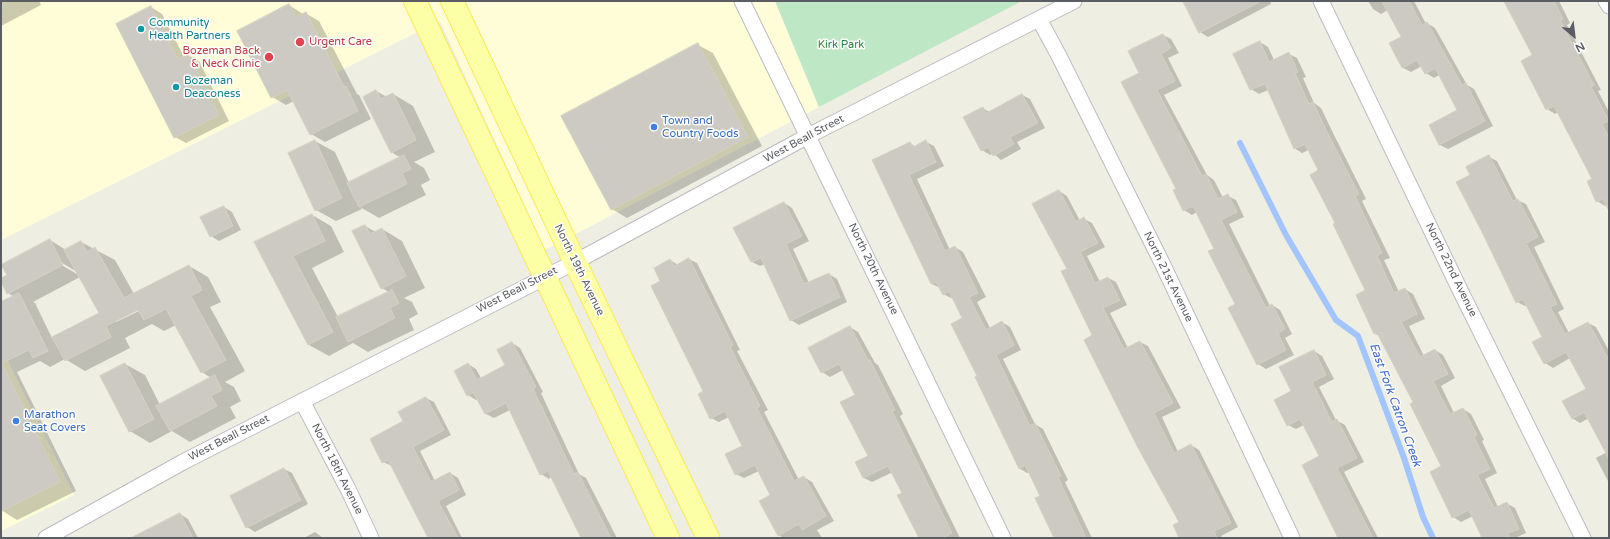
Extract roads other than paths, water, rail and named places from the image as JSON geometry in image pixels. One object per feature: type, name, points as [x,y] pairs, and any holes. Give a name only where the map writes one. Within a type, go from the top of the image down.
[{"type":"main road","points":[[415,1],[668,538]]},
{"type":"main road","name":"North 19th Avenue","points":[[452,1],[574,262],[708,538]]},
{"type":"street","name":"North 20th Avenue","points":[[742,1],[1003,538]]},
{"type":"street","name":"West Beall Street","points":[[46,538],[71,532],[183,462],[574,262],[808,136],[1074,1]]},
{"type":"street","name":"North 22nd Avenue","points":[[1321,1],[1464,297],[1583,538]]},
{"type":"street","points":[[1606,1],[1609,6]]},
{"type":"street","name":"North 21st Avenue","points":[[1039,19],[1163,265],[1292,538]]},
{"type":"street","name":"North 18th Avenue","points":[[302,401],[348,489],[371,538]]},
{"type":"waterway","name":"East Fork Catron Creek","points":[[1240,143],[1286,235],[1336,320],[1358,336],[1404,458],[1423,517],[1433,538]]},
{"type":"place","name":"Community Health Partners","points":[[141,29]]},
{"type":"place","name":"Urgent Care","points":[[300,42]]},
{"type":"place","name":"Bozeman Back & Neck Clinic","points":[[269,57]]},
{"type":"place","name":"Bozeman Deaconess","points":[[176,87]]},
{"type":"place","name":"Town and Country Foods","points":[[654,127]]},
{"type":"place","name":"Marathon Seat Covers","points":[[16,421]]},
{"type":"park label","name":"Kirk Park","points":[[841,45]]}]
